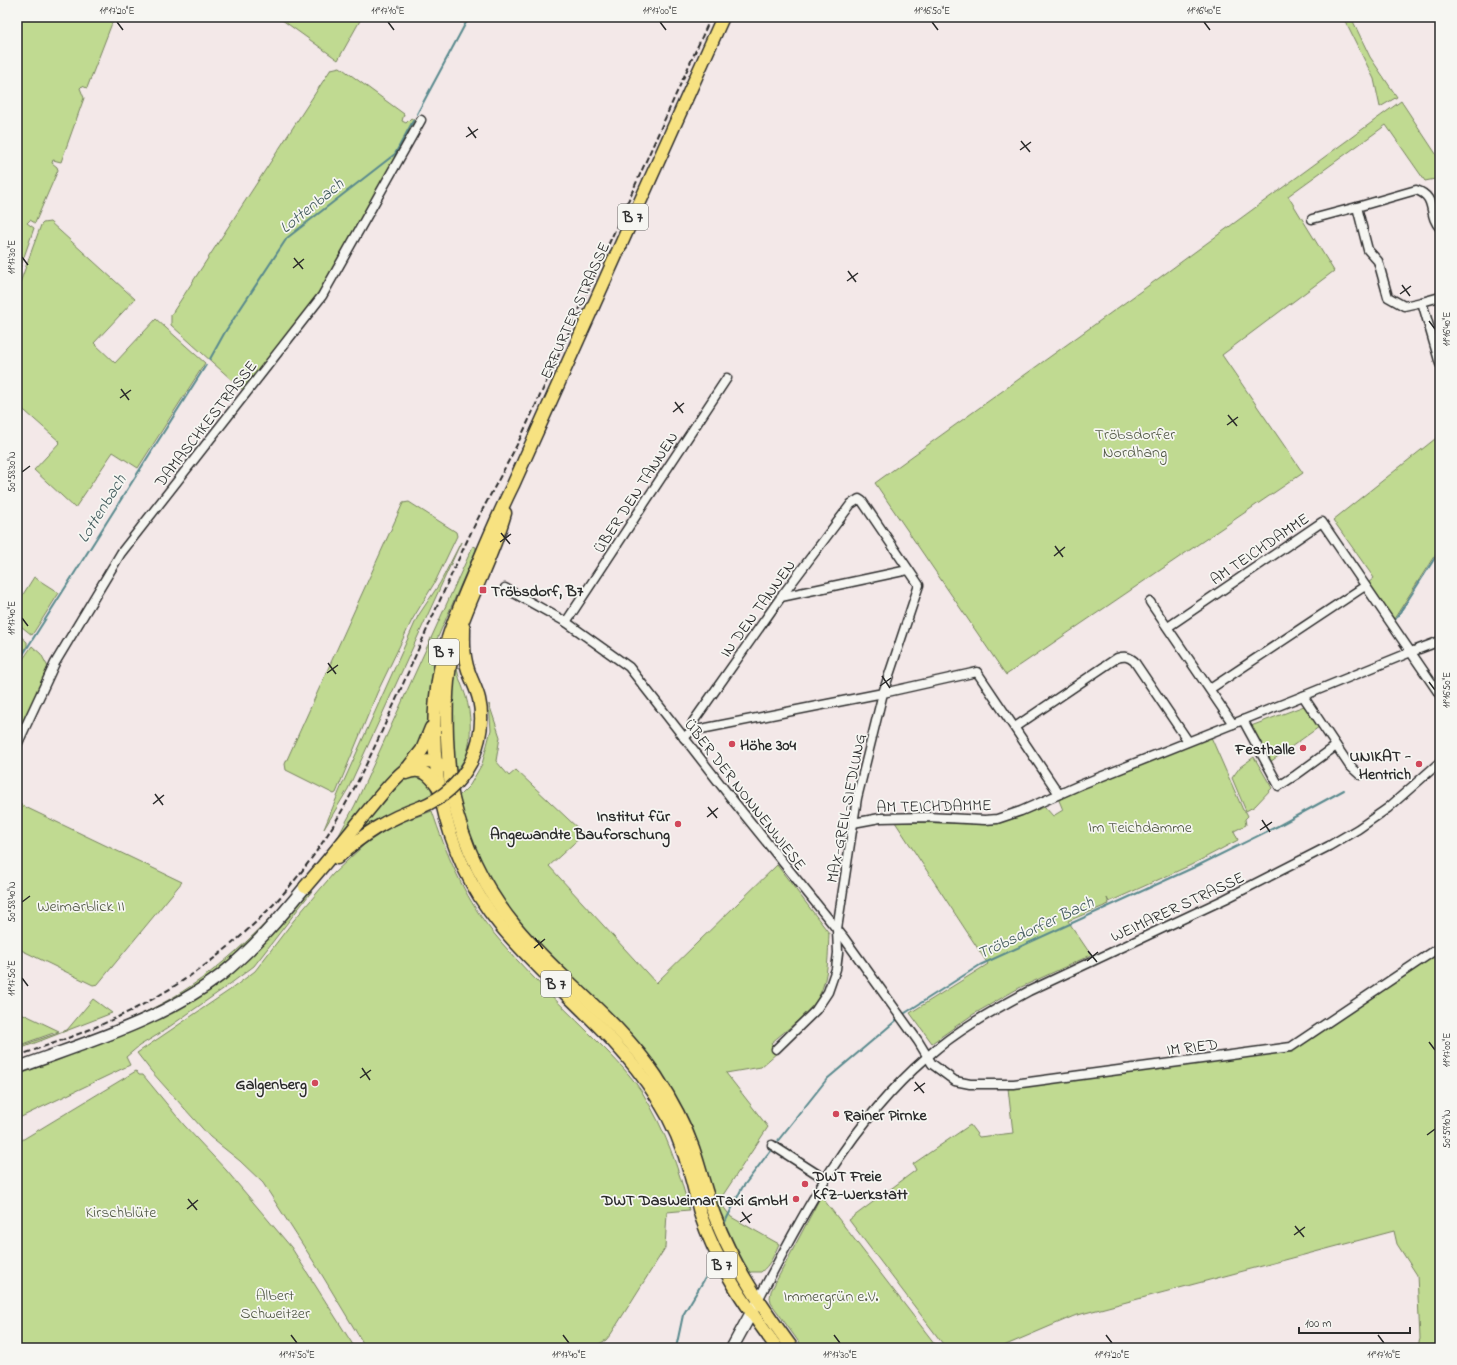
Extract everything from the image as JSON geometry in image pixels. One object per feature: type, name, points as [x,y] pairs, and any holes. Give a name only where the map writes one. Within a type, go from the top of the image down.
[{"type":"main road","name":"ERFURTER STRASSE","points":[[434,717],[441,663],[453,622],[488,536],[513,485],[723,17]]},
{"type":"main road","name":"ERFURTER STRASSE","points":[[464,618],[499,534],[513,485]]},
{"type":"main road","name":"B 7","points":[[305,887],[371,830],[396,816],[432,803],[455,785],[464,774],[471,762],[479,741],[482,726],[479,699],[465,660],[464,618]]},
{"type":"main road","name":"B 7","points":[[464,618],[455,645],[447,681],[446,706],[449,773],[453,798],[467,842],[478,870],[489,889],[515,926],[556,971],[635,1048],[655,1074],[681,1120],[692,1146],[714,1215],[732,1255],[745,1280],[792,1348]]},
{"type":"main road","name":"B 7","points":[[434,717],[436,762],[445,821],[452,841],[481,900],[500,926],[627,1056],[658,1098],[684,1153],[701,1214],[714,1249],[731,1282],[751,1313],[777,1348]]},
{"type":"main road","points":[[305,887],[381,795],[422,750],[429,735],[434,717]]},
{"type":"main road","points":[[399,776],[416,763],[425,761],[436,762],[442,765],[449,773]]},
{"type":"main road","points":[[399,776],[413,771],[425,772],[430,775],[440,788]]},
{"type":"street","name":"DAMASCHKESTRASSE","points":[[17,745],[55,662],[122,553],[322,296],[421,120]]},
{"type":"street","points":[[1312,220],[1416,190],[1422,192],[1428,197],[1436,223],[1440,228]]},
{"type":"street","points":[[1356,207],[1368,250],[1378,261],[1388,298],[1404,306],[1440,297]]},
{"type":"street","points":[[1422,302],[1440,364]]},
{"type":"street","name":"ÜBER DEN TANNEN","points":[[566,622],[727,378]]},
{"type":"street","name":"MAX-GREIL-SIEDLUNG","points":[[776,1049],[816,1010],[828,992],[836,969],[838,953],[837,929],[853,823],[864,768],[883,693],[919,585],[867,507],[859,499]]},
{"type":"street","name":"IN DEN TANNEN","points":[[684,738],[691,731],[693,722],[782,597],[851,504],[859,499]]},
{"type":"street","name":"AM TEICHDAMME","points":[[853,823],[880,818],[927,817],[985,820],[997,819],[1021,811],[1188,741],[1411,652],[1322,522],[1168,627]]},
{"type":"street","points":[[782,597],[908,570]]},
{"type":"street","points":[[1210,689],[1365,586]]},
{"type":"street","name":"ÜBER DER NONNENWIESE","points":[[505,588],[566,622],[629,667],[810,897],[837,929],[927,1056]]},
{"type":"street","points":[[1150,602],[1233,724]]},
{"type":"street","points":[[1440,642],[1411,652],[1440,695]]},
{"type":"street","points":[[1015,727],[1122,656],[1129,657],[1134,661],[1188,741]]},
{"type":"street","points":[[691,731],[883,693],[977,672],[1060,794]]},
{"type":"street","points":[[1303,696],[1349,765],[1360,774]]},
{"type":"street","points":[[1243,720],[1279,786],[1336,746]]},
{"type":"street","name":"WEIMARER STRASSE","points":[[758,1300],[825,1179],[843,1150],[866,1120],[927,1056],[959,1033],[1018,998],[1232,896],[1329,846],[1358,829],[1388,808],[1440,762]]},
{"type":"street","points":[[17,1068],[149,1018],[192,994],[220,975],[245,954],[269,930],[305,887]]},
{"type":"street","name":"IM RIED","points":[[927,1056],[932,1064],[954,1081],[970,1084],[1014,1084],[1291,1047],[1440,947]]},
{"type":"street","points":[[772,1146],[825,1179]]},
{"type":"street","points":[[732,1348],[758,1300]]},
{"type":"green space","points":[[17,17],[114,18],[87,88],[82,86],[80,88],[84,98],[61,162],[53,160],[52,163],[58,170],[35,223],[30,220],[27,223],[34,228],[17,277]]},
{"type":"green space","points":[[278,17],[362,17],[338,60]]},
{"type":"green space","points":[[1343,17],[1351,17],[1370,57],[1397,97],[1380,107],[1374,79]]},
{"type":"green space","points":[[340,67],[404,114],[402,121],[406,123],[411,118],[417,122],[319,293],[243,390],[171,325],[171,315],[331,69]]},
{"type":"green space","name":"Tröbsdorfer Nordhang","points":[[1401,101],[1440,160],[1440,178],[1425,181],[1386,125],[1288,196],[1334,271],[1222,355],[1303,473],[1006,675],[875,483]]},
{"type":"green space","points":[[50,222],[135,299],[94,343],[115,363],[156,319],[205,363],[138,468],[113,452],[75,508],[34,470],[60,442],[17,404],[17,291],[41,225],[43,223]]},
{"type":"green space","points":[[1440,435],[1440,547],[1394,619],[1368,583],[1374,578],[1333,520]]},
{"type":"green space","points":[[409,502],[456,532],[457,536],[435,582],[412,620],[377,693],[336,793],[334,794],[286,770],[285,764],[403,503]]},
{"type":"green space","points":[[461,542],[348,789],[324,829],[339,792],[418,616],[440,583]]},
{"type":"green space","points":[[473,546],[476,547],[430,658],[434,660],[433,691],[423,742],[282,910],[224,967],[186,994],[132,1020],[98,1032],[146,1012],[163,1003],[201,979],[219,965],[270,919],[325,854],[339,835],[355,805]]},
{"type":"green space","points":[[34,577],[59,593],[32,635],[17,623],[17,604]]},
{"type":"green space","points":[[17,633],[27,642],[27,646],[17,661]]},
{"type":"green space","points":[[32,646],[41,654],[48,667],[17,735],[17,668]]},
{"type":"green space","points":[[457,667],[459,679],[468,704],[470,732],[469,746],[466,756],[454,774],[452,684]]},
{"type":"green space","points":[[489,704],[500,737],[496,761],[509,776],[516,770],[584,834],[549,866],[656,983],[777,865],[829,933],[825,981],[815,1002],[797,1021],[771,1043],[778,1052],[761,1067],[726,1073],[768,1127],[719,1201],[731,1217],[779,1244],[769,1263],[761,1272],[749,1273],[745,1269],[717,1214],[695,1146],[561,968],[514,916],[480,864],[456,799],[470,785],[482,764],[491,730]]},
{"type":"green space","points":[[1304,706],[1319,727],[1270,762],[1251,726]]},
{"type":"green space","name":"Im Teichdamme","points":[[1211,737],[1243,810],[1248,816],[1245,819],[1246,825],[1234,831],[1238,840],[1191,865],[1109,902],[1107,898],[1109,904],[1068,921],[1091,955],[1019,988],[972,1015],[932,1043],[910,1013],[988,964],[895,822],[994,824],[1045,807],[1053,816],[1063,810],[1058,798]]},
{"type":"green space","points":[[1254,757],[1272,788],[1255,806],[1246,811],[1232,778],[1240,767]]},
{"type":"green space","points":[[422,776],[431,788],[431,798],[362,833],[358,830],[382,800],[396,786],[410,777]]},
{"type":"green space","name":"Weimarblick II","points":[[17,803],[182,882],[98,984],[93,985],[17,948]]},
{"type":"green space","points":[[432,811],[449,858],[472,903],[481,917],[514,957],[610,1054],[636,1084],[658,1120],[681,1179],[689,1210],[667,1212],[665,1248],[611,1334],[606,1340],[592,1348],[366,1348],[319,1270],[263,1183],[240,1161],[210,1137],[151,1071],[137,1053],[230,990],[255,971],[294,920],[333,874],[365,844],[386,830]]},
{"type":"green space","points":[[312,891],[254,966],[159,1034],[139,1046],[126,1057],[130,1065],[17,1119],[17,1072],[223,978],[260,948],[296,904]]},
{"type":"green space","points":[[1440,948],[1440,1348],[1417,1348],[1420,1339],[1417,1275],[1397,1244],[1394,1231],[1074,1316],[999,1348],[946,1348],[849,1220],[916,1170],[913,1164],[970,1125],[979,1137],[1013,1133],[1008,1088],[1291,1049]]},
{"type":"green space","points":[[93,999],[112,1013],[17,1050],[17,1047],[67,1030]]},
{"type":"green space","points":[[17,1011],[59,1031],[17,1046]]},
{"type":"green space","points":[[98,1032],[73,1042],[17,1062]]},
{"type":"green space","name":"Kirschblüte","points":[[136,1071],[139,1075],[143,1075],[184,1125],[226,1170],[291,1247],[355,1348],[17,1348],[17,1143]]},
{"type":"green space","name":"Immergrün e.V.","points":[[821,1196],[938,1348],[803,1348],[771,1303],[770,1298],[771,1291]]},
{"type":"waterway","name":"Lottenbach","points":[[417,114],[469,17]]},
{"type":"waterway","name":"Lottenbach","points":[[210,359],[225,332],[287,238],[395,154],[413,121]]},
{"type":"waterway","name":"Lottenbach","points":[[17,664],[206,365]]},
{"type":"waterway","points":[[1395,620],[1440,550]]},
{"type":"waterway","name":"Tröbsdorfer Bach","points":[[902,1015],[980,965],[1197,866],[1278,826],[1344,790]]},
{"type":"waterway","name":"Tröbsdorfer Bach","points":[[776,1143],[827,1079],[899,1018]]},
{"type":"waterway","name":"Tröbsdorfer Bach","points":[[725,1222],[742,1188],[770,1151]]},
{"type":"waterway","name":"Tröbsdorfer Bach","points":[[676,1348],[683,1315],[713,1265]]},
{"type":"railway","points":[[17,1056],[82,1033],[108,1022],[162,994],[182,981],[220,954],[255,923],[293,883],[311,859],[342,810],[370,757],[467,541],[526,426],[711,17]]},
{"type":"place","name":"Tröbsdorf, B7","points":[[483,590]]},
{"type":"place","name":"Höhe 304","points":[[732,744]]},
{"type":"place","name":"Festhalle","points":[[1303,748]]},
{"type":"place","name":"UNIKAT - Hentrich","points":[[1419,764]]},
{"type":"place","name":"Institut für Angewandte Bauforschung","points":[[678,824]]},
{"type":"place","name":"Galgenberg","points":[[315,1083]]},
{"type":"place","name":"Rainer Pirnke","points":[[836,1114]]},
{"type":"place","name":"DWT Freie KfZ-Werkstatt","points":[[805,1184]]},
{"type":"place","name":"DWT DasWeimarTaxi GmbH","points":[[796,1199]]},
{"type":"park label","name":"Albert Schweitzer","points":[[275,1303]]}]
